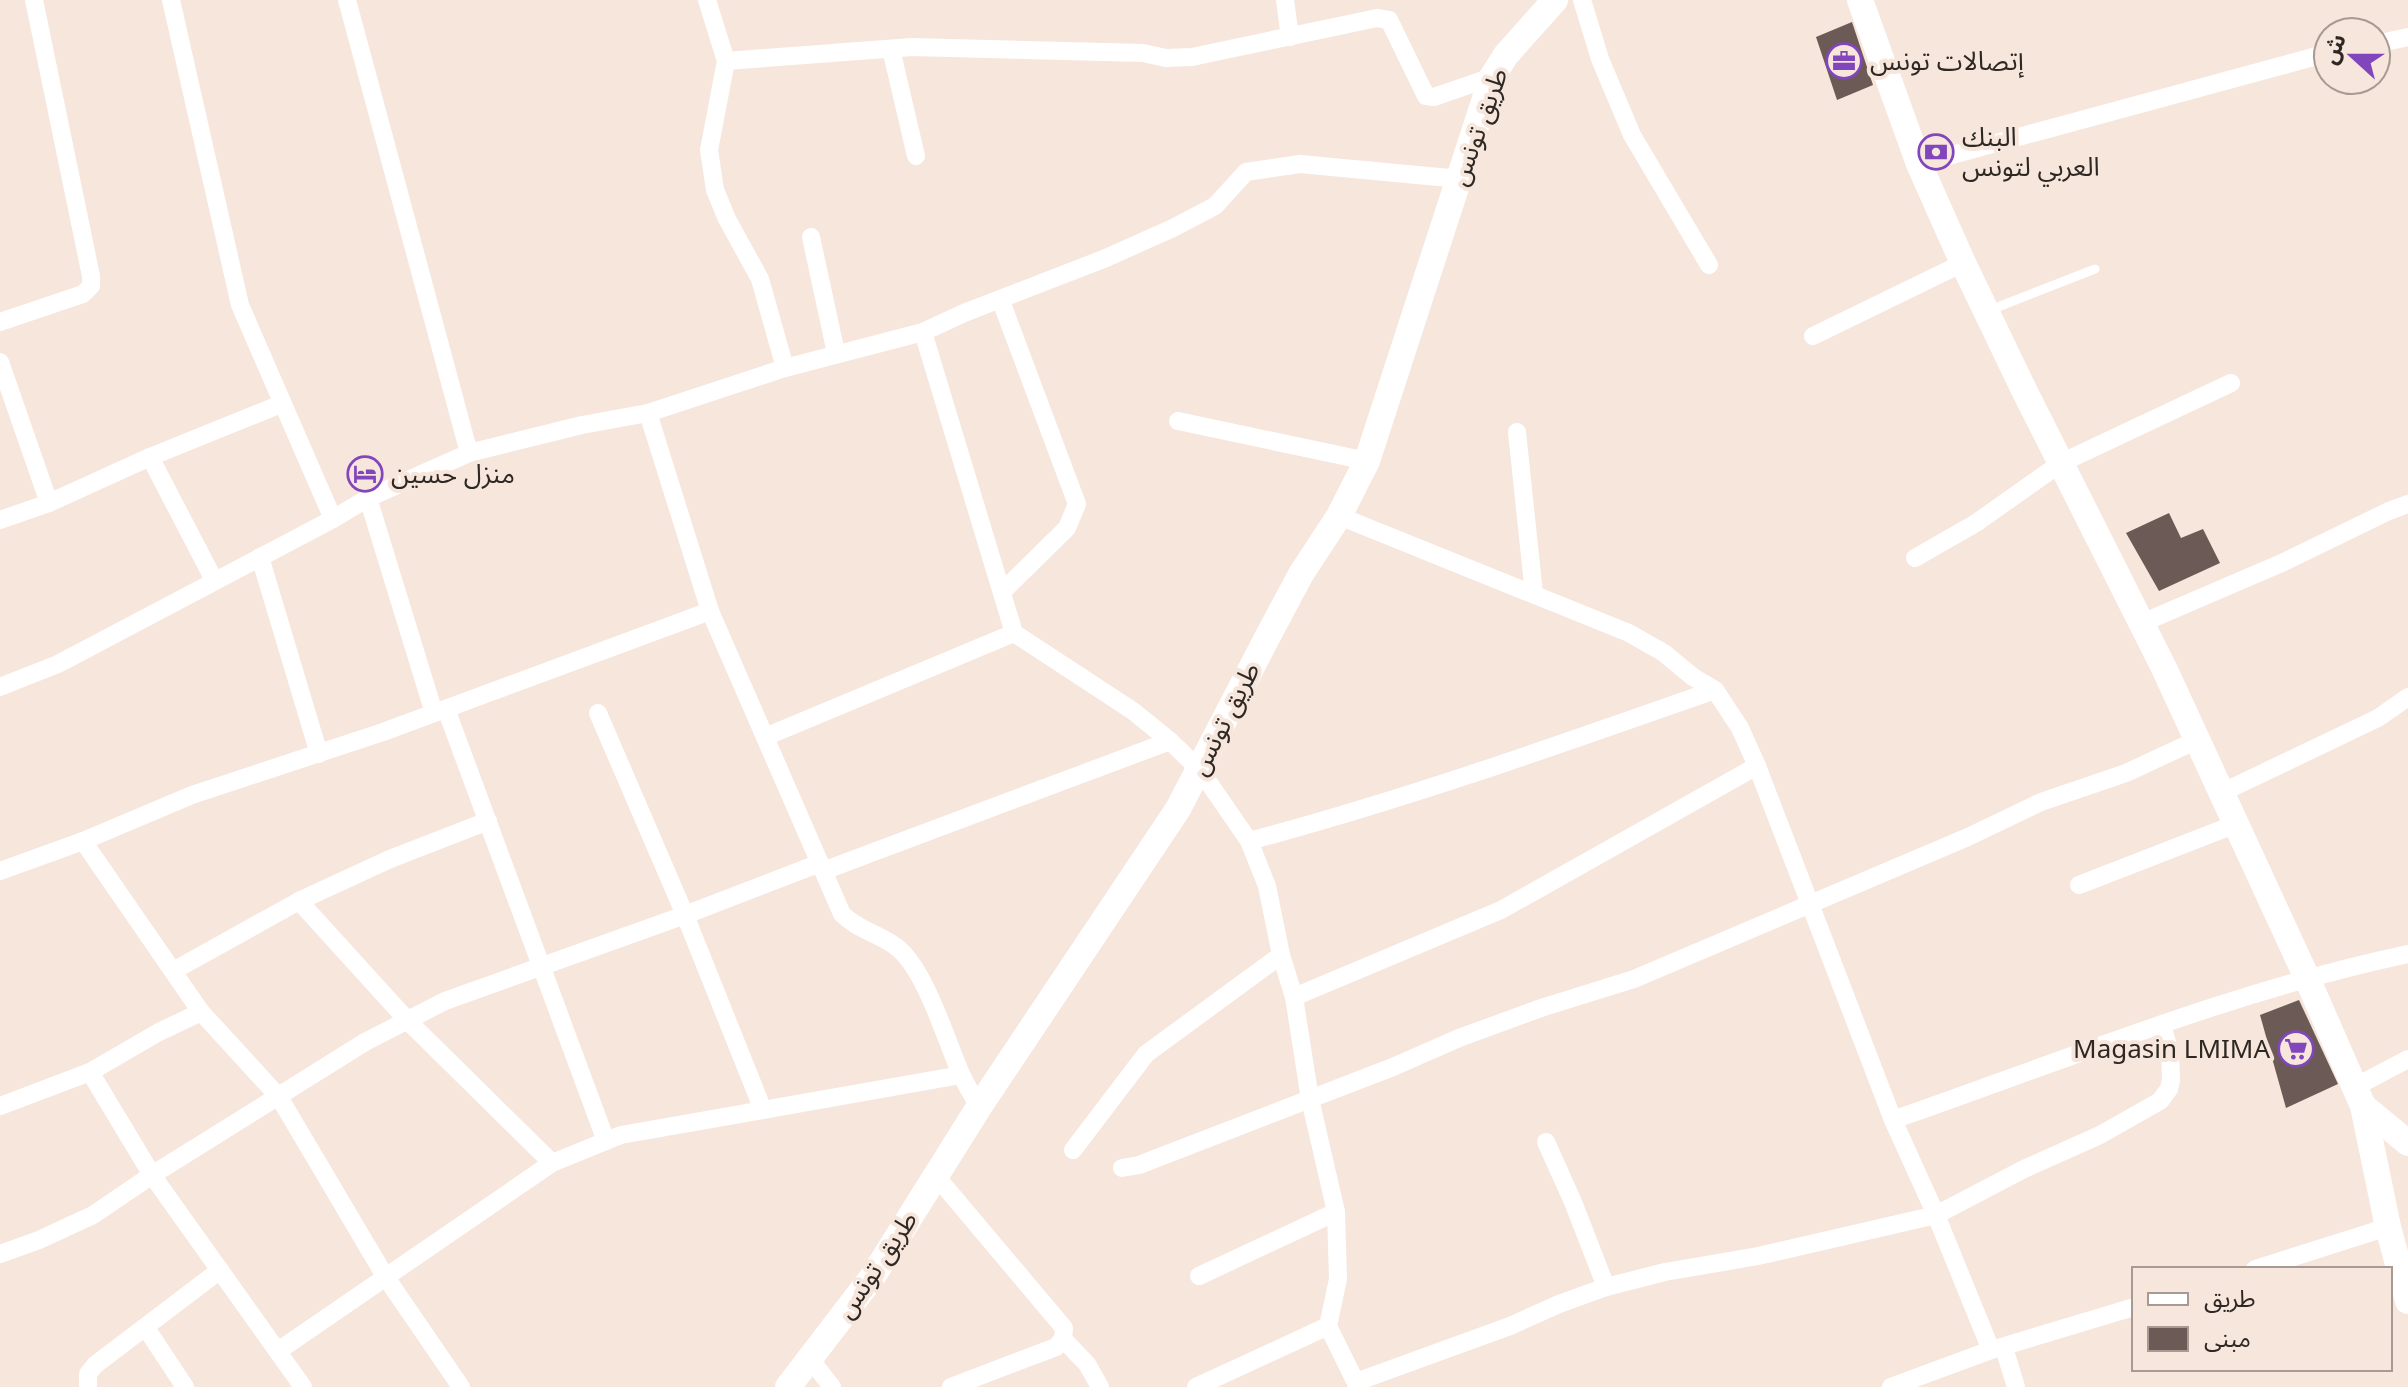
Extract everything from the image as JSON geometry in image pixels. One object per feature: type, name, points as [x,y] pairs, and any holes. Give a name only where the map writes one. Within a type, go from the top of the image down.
[{"type":"main road","name":"طريق تونس","points":[[788,1387],[873,1276],[979,1107],[1135,875],[1200,770],[1301,574],[1339,516],[1367,461],[1492,77],[1506,55],[1555,0]]},
{"type":"main road","points":[[1860,0],[1919,164],[1963,263],[2142,623],[2307,978],[2358,1097],[2408,1301]]},
{"type":"main road","points":[[2358,1097],[2408,1143]]},
{"type":"street","points":[[0,322],[83,294],[91,286],[34,0]]},
{"type":"street","points":[[171,0],[240,305],[333,519]]},
{"type":"street","points":[[347,0],[469,453]]},
{"type":"street","points":[[707,0],[726,61],[709,150],[715,190],[760,279],[785,368]]},
{"type":"street","points":[[1285,0],[1290,37]]},
{"type":"street","points":[[1582,0],[1600,59],[1632,135],[1709,265]]},
{"type":"street","points":[[726,61],[912,47],[1143,53],[1179,58],[1233,50],[1377,18],[1389,20],[1426,96],[1434,97],[1492,77]]},
{"type":"street","points":[[891,49],[916,156]]},
{"type":"street","points":[[1919,164],[2312,57]]},
{"type":"street","points":[[0,687],[58,664],[368,498],[469,453],[582,425],[648,413],[785,368],[923,332],[1106,258],[1215,206],[1246,172],[1300,164],[1460,179]]},
{"type":"street","points":[[811,237],[836,353]]},
{"type":"street","points":[[1813,336],[1963,263]]},
{"type":"street","points":[[1001,301],[1077,504],[1067,528],[1003,591]]},
{"type":"street","points":[[923,332],[1014,633],[1133,711],[1170,741],[1200,770],[1249,841],[1267,886],[1281,955],[1294,997],[1310,1099],[1336,1212],[1338,1279],[1328,1326],[1357,1385],[1606,1287],[1936,1215],[2024,1169],[2100,1135],[2160,1101],[2169,1089],[2171,1080],[2170,1052],[2162,1026]]},
{"type":"street","points":[[0,362],[49,503]]},
{"type":"street","points":[[1915,558],[1976,523],[2061,463],[2231,383]]},
{"type":"street","points":[[0,520],[49,503],[150,457],[281,404]]},
{"type":"street","points":[[648,413],[710,611],[842,914],[852,924],[901,950],[943,1026],[961,1075],[979,1107]]},
{"type":"street","points":[[1178,421],[1367,461]]},
{"type":"street","points":[[1517,432],[1534,594]]},
{"type":"street","points":[[150,457],[214,580]]},
{"type":"street","points":[[368,498],[440,711],[488,821],[606,1141]]},
{"type":"street","points":[[2142,623],[2408,504]]},
{"type":"street","points":[[1339,516],[1629,633],[1664,653],[1715,690],[1740,728],[1757,766],[1893,1120],[2016,1387]]},
{"type":"street","points":[[260,557],[319,754]]},
{"type":"street","points":[[0,871],[83,841],[192,795],[319,754],[710,611]]},
{"type":"street","points":[[765,737],[1014,633]]},
{"type":"street","points":[[1249,841],[1332,819],[1472,774],[1715,690]]},
{"type":"street","points":[[2221,793],[2378,718],[2408,697]]},
{"type":"street","points":[[598,713],[685,915],[763,1110]]},
{"type":"street","points":[[1122,1168],[1139,1165],[1393,1067],[1459,1038],[1634,979],[2002,823],[2041,802],[2126,773],[2197,740]]},
{"type":"street","points":[[0,1254],[93,1215],[365,1042],[445,1001],[1170,741]]},
{"type":"street","points":[[1294,997],[1501,910],[1757,766]]},
{"type":"street","points":[[173,971],[299,901],[390,859],[488,821]]},
{"type":"street","points":[[2079,885],[2236,824]]},
{"type":"street","points":[[83,841],[201,1012],[279,1097],[385,1276],[461,1387]]},
{"type":"street","points":[[299,901],[408,1021],[552,1163]]},
{"type":"street","points":[[1893,1120],[2307,978],[2408,954]]},
{"type":"street","points":[[1073,1150],[1146,1054],[1281,955]]},
{"type":"street","points":[[0,1106],[90,1072],[201,1012]]},
{"type":"street","points":[[2358,1097],[2408,1059]]},
{"type":"street","points":[[90,1072],[152,1175],[303,1387]]},
{"type":"street","points":[[278,1351],[552,1163],[606,1141],[621,1135],[961,1075]]},
{"type":"street","points":[[1546,1142],[1606,1287]]},
{"type":"street","points":[[936,1176],[1064,1328],[1063,1339],[1056,1347],[951,1387]]},
{"type":"street","points":[[1199,1276],[1336,1212]]},
{"type":"street","points":[[2261,1267],[2388,1227]]},
{"type":"street","points":[[88,1387],[88,1374],[95,1365],[220,1270]]},
{"type":"street","points":[[1891,1387],[1998,1349],[2132,1308]]},
{"type":"street","points":[[1196,1387],[1328,1326]]},
{"type":"street","points":[[146,1328],[185,1387]]},
{"type":"street","points":[[1063,1339],[1087,1364],[1100,1387]]},
{"type":"street","points":[[811,1360],[832,1387]]},
{"type":"lane","points":[[1987,311],[2095,269]]},
{"type":"building","name":"إتصالات تونس","points":[[1852,22],[1873,85],[1837,100],[1816,37]]},
{"type":"building","points":[[2169,513],[2181,538],[2203,529],[2220,563],[2159,591],[2126,533]]},
{"type":"building","name":"Magasin LMIMA","points":[[2299,1000],[2338,1084],[2286,1108],[2260,1015]]},
{"type":"place","name":"إتصالات تونس","points":[[1844,61]]},
{"type":"place","name":"البنك العربي لتونس","points":[[1936,152]]},
{"type":"place","name":"منزل حسين","points":[[365,474]]},
{"type":"place","name":"Magasin LMIMA","points":[[2296,1049]]}]
